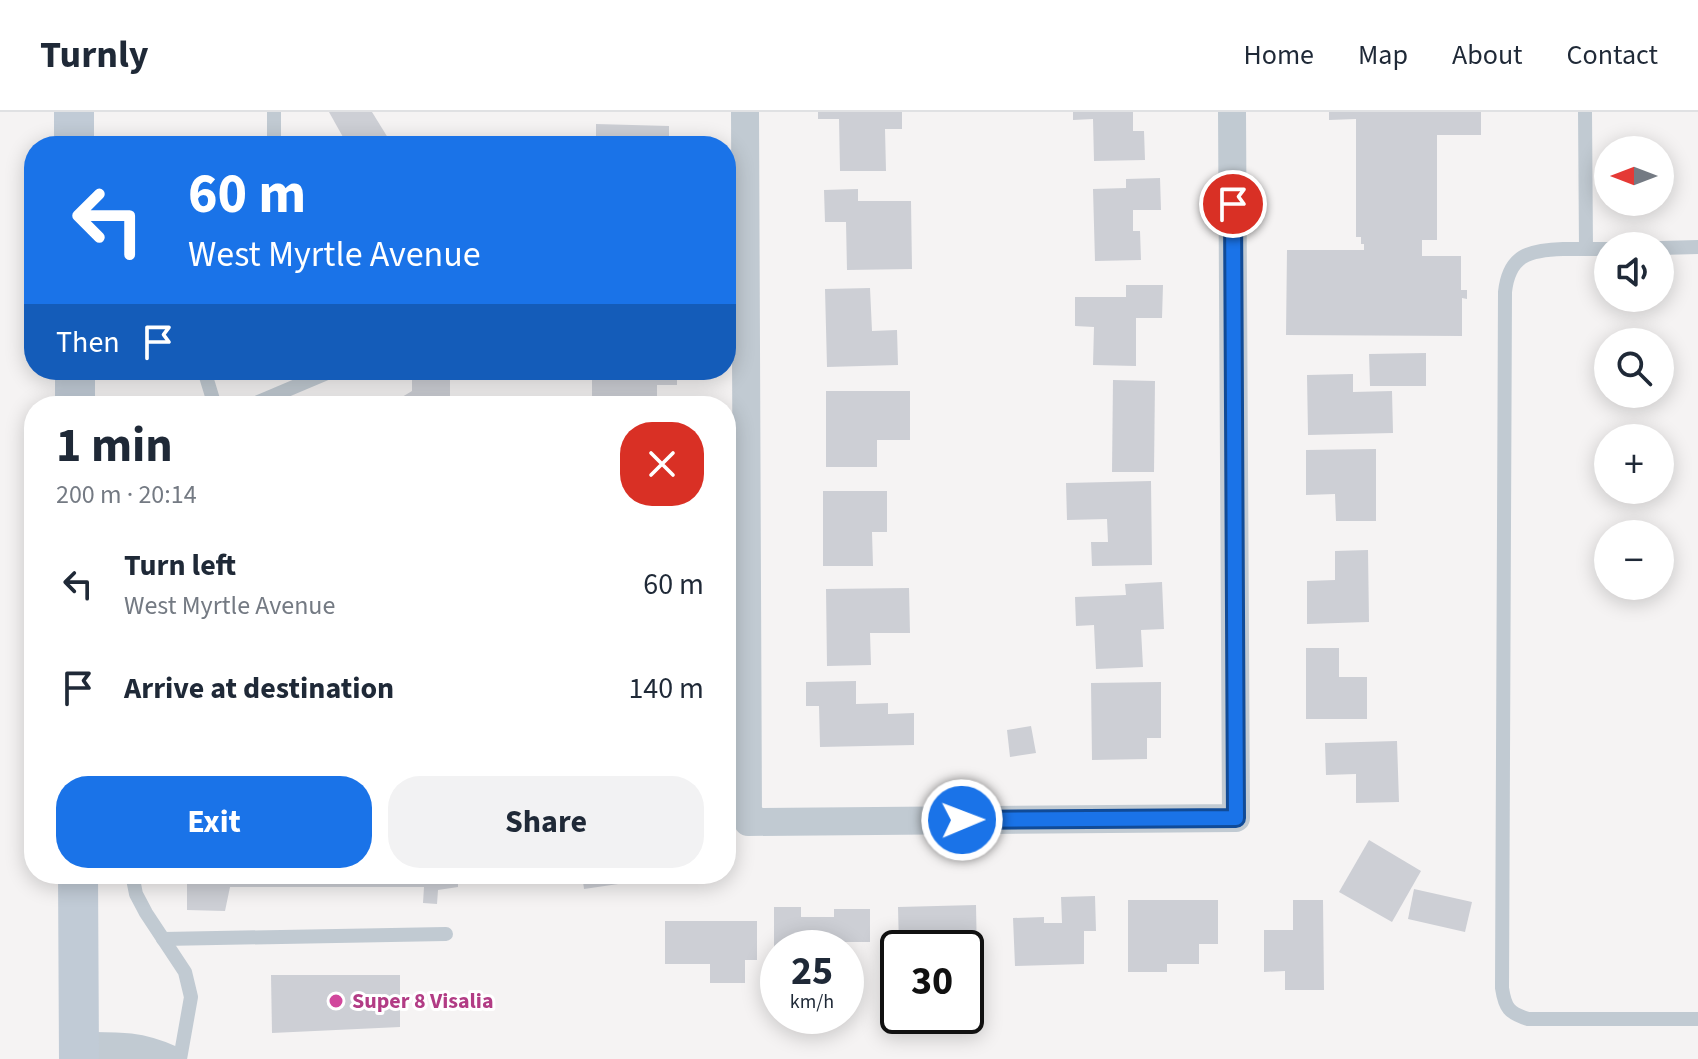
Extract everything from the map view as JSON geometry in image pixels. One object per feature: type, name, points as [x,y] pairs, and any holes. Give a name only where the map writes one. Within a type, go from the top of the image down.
[{"type":"main road","points":[[74,112],[74,136]]},
{"type":"main road","points":[[78,884],[79,1053]]},
{"type":"street","points":[[745,112],[748,822],[1236,818],[1232,112]]},
{"type":"street","points":[[79,1053],[129,1046],[151,1050],[170,1059]]},
{"type":"lane","points":[[274,112],[274,136]]},
{"type":"lane","points":[[1585,112],[1586,249]]},
{"type":"lane","points":[[1674,248],[1698,247]]},
{"type":"lane","points":[[1594,249],[1527,253],[1514,263],[1506,284],[1504,1004],[1514,1015],[1528,1019],[1698,1019]]},
{"type":"lane","points":[[273,396],[310,380]]},
{"type":"lane","points":[[134,884],[136,894],[185,972],[191,997],[180,1059]]},
{"type":"lane","points":[[163,939],[446,934]]},
{"type":"building","points":[[329,112],[372,112],[387,136],[342,136]]},
{"type":"building","points":[[818,112],[902,112],[902,129],[885,129],[886,171],[840,171],[839,119],[818,119]]},
{"type":"building","points":[[1073,112],[1133,112],[1133,131],[1144,131],[1145,160],[1094,161],[1093,119],[1073,120]]},
{"type":"building","points":[[1329,112],[1481,112],[1481,135],[1437,135],[1437,240],[1422,240],[1422,256],[1461,256],[1461,290],[1467,290],[1467,299],[1462,298],[1462,336],[1286,335],[1287,250],[1364,250],[1361,237],[1356,237],[1356,119],[1329,120]]},
{"type":"building","points":[[596,124],[669,126],[669,136],[596,136]]},
{"type":"building","points":[[1160,178],[1161,210],[1133,210],[1133,231],[1140,231],[1141,260],[1095,261],[1093,189],[1126,188],[1126,179]]},
{"type":"building","points":[[858,189],[858,201],[911,201],[912,269],[847,270],[846,222],[825,222],[824,190]]},
{"type":"building","points":[[1126,285],[1163,285],[1162,318],[1136,318],[1136,366],[1093,365],[1094,327],[1075,326],[1075,297],[1126,297]]},
{"type":"building","points":[[870,288],[872,331],[897,330],[898,365],[827,367],[825,289]]},
{"type":"building","points":[[1426,353],[1426,386],[1370,386],[1369,354]]},
{"type":"building","points":[[1353,374],[1353,392],[1392,391],[1393,433],[1308,435],[1307,375]]},
{"type":"building","points":[[412,380],[450,380],[450,396],[404,396],[412,391]]},
{"type":"building","points":[[592,380],[677,380],[677,385],[657,385],[657,396],[592,396]]},
{"type":"building","points":[[1113,380],[1155,381],[1154,472],[1112,472]]},
{"type":"building","points":[[826,391],[910,391],[910,440],[877,440],[877,467],[826,467]]},
{"type":"building","points":[[1376,449],[1376,521],[1336,521],[1335,494],[1306,495],[1306,450]]},
{"type":"building","points":[[1151,481],[1152,565],[1092,566],[1091,542],[1108,542],[1107,519],[1067,520],[1066,483]]},
{"type":"building","points":[[823,491],[887,491],[887,532],[872,532],[873,566],[823,566]]},
{"type":"building","points":[[1368,550],[1369,622],[1307,624],[1307,581],[1335,580],[1335,551]]},
{"type":"building","points":[[1162,582],[1164,629],[1141,630],[1143,667],[1096,669],[1094,625],[1076,626],[1075,597],[1126,595],[1125,584]]},
{"type":"building","points":[[909,588],[910,633],[870,633],[871,665],[827,666],[826,589]]},
{"type":"building","points":[[1306,648],[1339,648],[1339,677],[1367,677],[1367,719],[1306,719]]},
{"type":"building","points":[[856,681],[856,704],[888,703],[888,714],[914,713],[914,745],[820,747],[819,706],[806,706],[806,682]]},
{"type":"building","points":[[1161,682],[1161,738],[1147,738],[1147,759],[1092,760],[1091,683]]},
{"type":"building","points":[[1031,726],[1036,753],[1010,757],[1007,730]]},
{"type":"building","points":[[1397,741],[1399,802],[1356,803],[1356,774],[1326,775],[1325,743]]},
{"type":"building","points":[[1369,840],[1421,871],[1392,922],[1339,892]]},
{"type":"building","points":[[187,884],[458,884],[458,887],[438,890],[437,904],[423,903],[424,887],[230,887],[225,911],[187,910]]},
{"type":"building","points":[[583,884],[618,884],[584,889]]},
{"type":"building","points":[[1414,889],[1472,902],[1465,932],[1408,919]]},
{"type":"building","points":[[1095,896],[1096,931],[1084,931],[1084,964],[1015,966],[1013,918],[1044,917],[1044,923],[1062,923],[1061,897]]},
{"type":"building","points":[[1128,900],[1218,900],[1218,944],[1199,944],[1199,964],[1167,964],[1167,972],[1128,972]]},
{"type":"building","points":[[1293,900],[1323,900],[1324,990],[1285,990],[1285,971],[1264,972],[1264,930],[1293,930]]},
{"type":"building","points":[[976,905],[976,930],[899,930],[898,907]]},
{"type":"building","points":[[774,907],[801,907],[801,917],[834,917],[834,909],[870,909],[870,942],[864,942],[864,930],[774,930]]},
{"type":"building","points":[[665,921],[757,921],[757,960],[745,960],[745,983],[710,983],[710,964],[665,964]]},
{"type":"building","name":"Super 8 Visalia","points":[[271,975],[400,975],[400,1027],[272,1033]]},
{"type":"place","name":"Super 8 Visalia","points":[[336,1001]]},
{"type":"route","points":[[962,820],[1236,818],[1233,204]]}]
